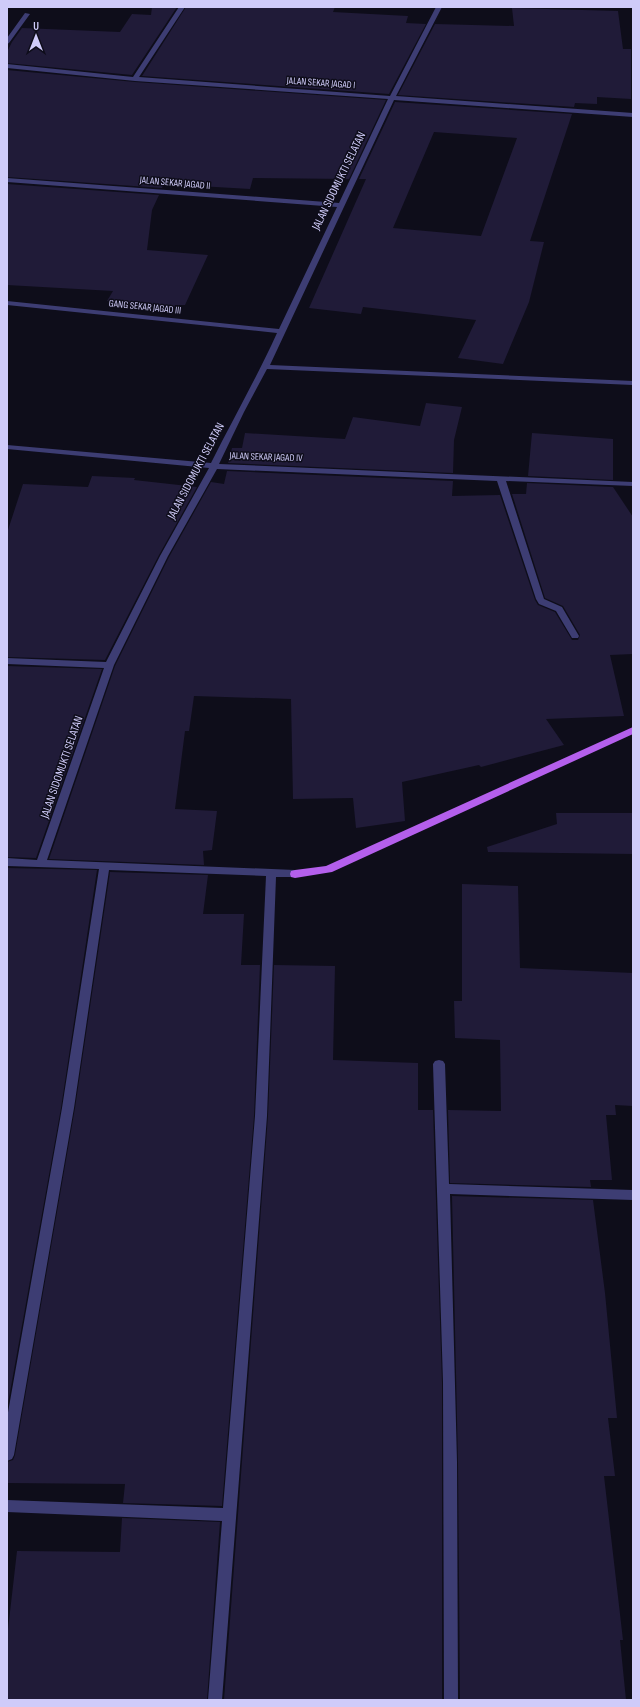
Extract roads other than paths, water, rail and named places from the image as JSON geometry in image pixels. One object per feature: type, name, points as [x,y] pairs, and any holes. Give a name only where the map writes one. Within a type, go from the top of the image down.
[{"type":"main road","points":[[295,874],[328,869],[633,730]]},
{"type":"street","points":[[135,79],[182,7]]},
{"type":"street","name":"JALAN SIDOMUKTI SELATAN","points":[[42,863],[109,665],[164,556],[214,466],[240,412],[266,367],[280,331],[323,241],[392,98],[439,7]]},
{"type":"street","points":[[7,42],[27,14]]},
{"type":"street","name":"JALAN SEKAR JAGAD I","points":[[7,66],[135,79],[633,116]]},
{"type":"street","name":"JALAN SEKAR JAGAD II","points":[[7,180],[342,204]]},
{"type":"street","name":"GANG SEKAR JAGAD III","points":[[7,303],[280,331]]},
{"type":"street","points":[[266,367],[633,383]]},
{"type":"street","name":"JALAN SEKAR JAGAD IV","points":[[7,447],[214,466],[633,484]]},
{"type":"street","points":[[500,479],[540,598],[542,602],[559,609],[576,636]]},
{"type":"street","points":[[7,662],[109,665]]},
{"type":"street","points":[[7,862],[42,863],[103,874],[295,874]]},
{"type":"street","points":[[215,1700],[261,1116],[275,873]]},
{"type":"street","points":[[7,1455],[68,1108],[103,874]]},
{"type":"street","points":[[439,1064],[444,1189],[452,1580],[451,1700]]},
{"type":"street","points":[[444,1189],[633,1195]]},
{"type":"street","points":[[7,1506],[230,1515]]}]
